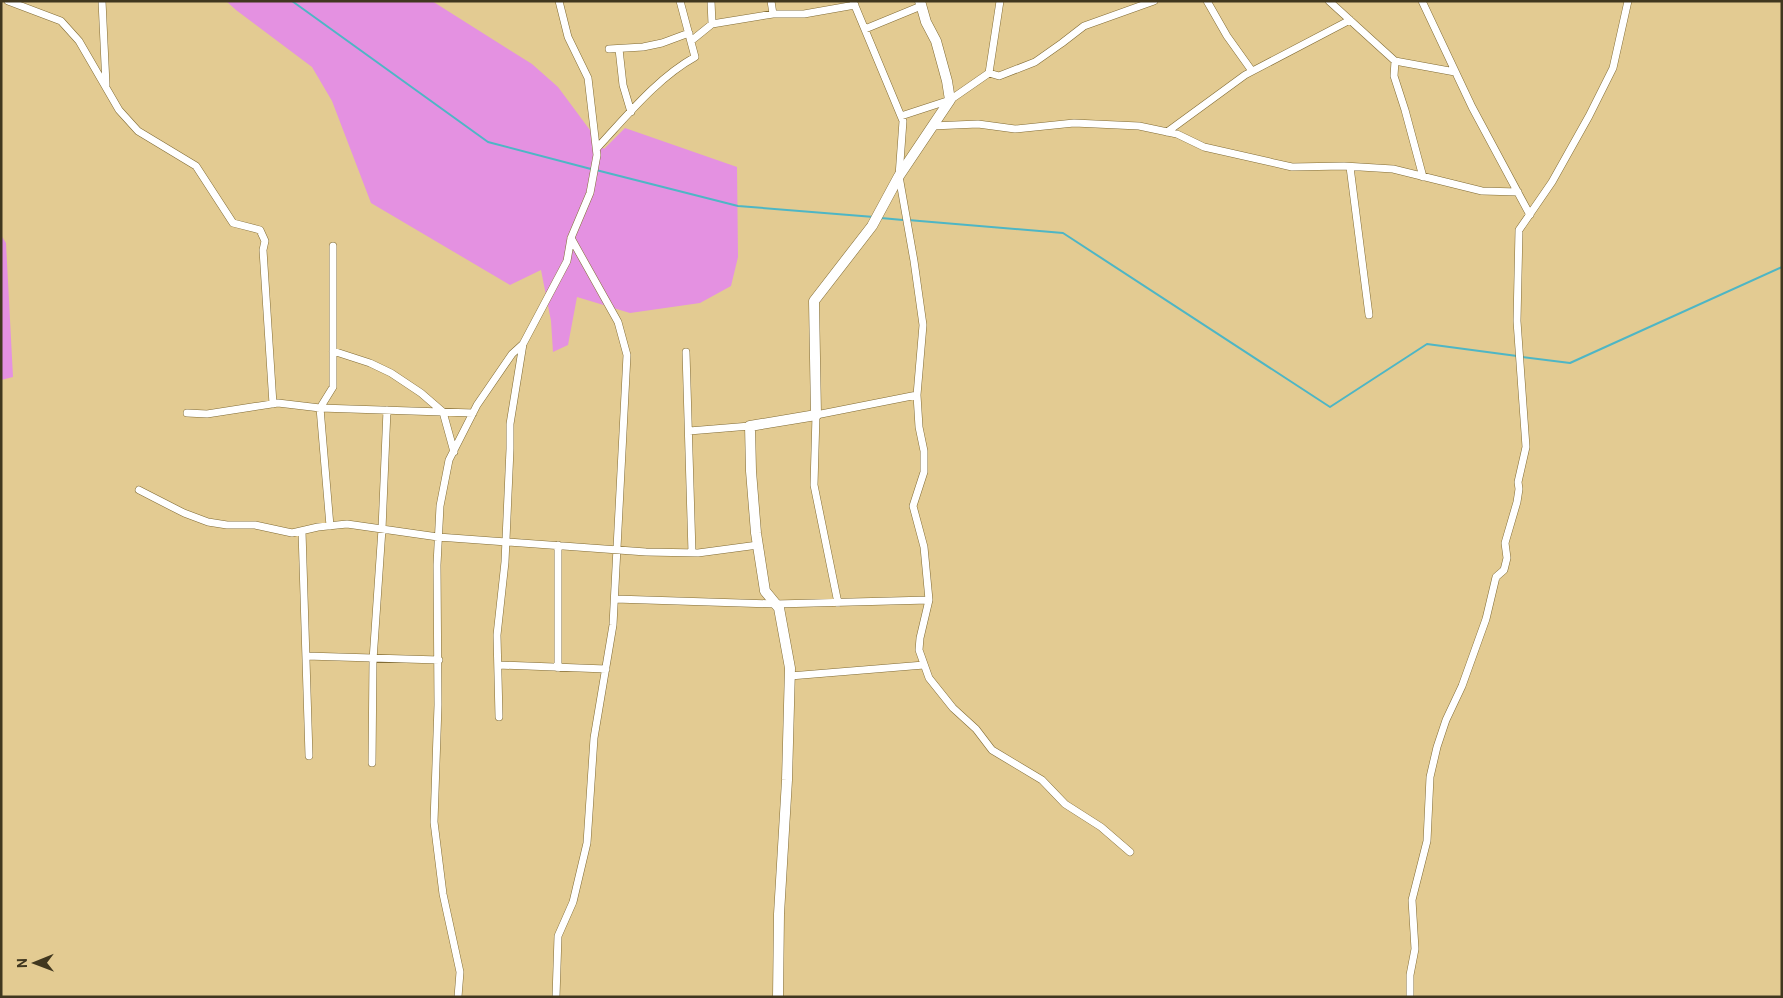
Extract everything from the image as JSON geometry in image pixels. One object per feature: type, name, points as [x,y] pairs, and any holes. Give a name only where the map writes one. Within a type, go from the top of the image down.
[{"type":"street","points":[[8,1],[61,22],[79,41],[118,110],[138,131],[196,166],[233,223],[260,230],[265,241],[263,250],[273,404]]},
{"type":"street","points":[[102,1],[106,88]]},
{"type":"street","points":[[499,717],[497,635],[505,562],[510,424],[523,344],[567,261],[571,238],[590,194],[597,155],[588,78],[568,37],[559,1]]},
{"type":"street","points":[[597,148],[631,112],[681,65],[695,57],[680,1]]},
{"type":"street","points":[[711,1],[712,24]]},
{"type":"street","points":[[771,1],[773,14]]},
{"type":"street","points":[[901,116],[950,100],[989,73],[1000,1]]},
{"type":"street","points":[[989,73],[999,76],[1034,62],[1062,44],[1084,26],[1154,1]]},
{"type":"street","points":[[1207,1],[1227,36],[1252,70]]},
{"type":"street","points":[[1329,1],[1395,60],[1455,72]]},
{"type":"street","points":[[1422,1],[1472,107],[1530,215]]},
{"type":"street","points":[[1410,997],[1410,975],[1415,948],[1412,900],[1426,841],[1430,777],[1446,720],[1462,686],[1486,619],[1496,577],[1504,570],[1507,558],[1505,543],[1519,489],[1518,482],[1526,447],[1517,322],[1519,230],[1552,182],[1613,68],[1628,1]]},
{"type":"street","points":[[691,41],[712,24],[773,14],[804,14],[854,3],[904,121],[899,176],[923,325],[917,395],[919,427],[924,451],[924,472],[913,506],[924,547],[929,600],[919,650],[929,678],[953,708],[976,729],[992,750],[1042,780],[1065,804],[1101,827],[1130,852]]},
{"type":"street","points":[[838,603],[814,485],[816,414],[814,301],[872,226],[899,176],[950,100],[947,81],[938,50],[926,22],[921,3],[865,29]]},
{"type":"street","points":[[1167,132],[1245,74],[1350,20]]},
{"type":"street","points":[[609,49],[652,45],[689,33]]},
{"type":"street","points":[[619,49],[623,85],[631,112]]},
{"type":"street","points":[[1395,60],[1394,76],[1405,110],[1422,177]]},
{"type":"street","points":[[932,126],[978,124],[1015,129],[1074,123],[1139,126],[1177,134],[1204,147],[1292,168],[1350,167],[1393,169],[1482,191],[1518,192]]},
{"type":"street","points":[[1350,167],[1369,315]]},
{"type":"street","points":[[556,997],[558,936],[573,902],[587,843],[594,738],[613,625],[627,355],[618,322],[571,238]]},
{"type":"street","points":[[330,526],[320,408],[333,387],[333,246]]},
{"type":"street","points":[[458,997],[460,972],[443,894],[434,822],[439,660],[437,565],[440,506],[449,460],[474,413],[512,354],[523,344]]},
{"type":"street","points":[[333,351],[370,363],[391,373],[421,393],[443,412],[454,452]]},
{"type":"street","points":[[686,352],[692,553]]},
{"type":"street","points":[[688,431],[750,426],[917,395]]},
{"type":"street","points":[[187,413],[207,414],[278,403],[320,408],[474,413]]},
{"type":"street","points":[[372,763],[373,658],[382,529],[387,410]]},
{"type":"street","points":[[750,426],[758,545],[764,591],[780,608],[790,676],[788,761],[779,914],[778,997]]},
{"type":"street","points":[[139,490],[184,513],[208,522],[228,525],[254,525],[292,534],[347,524],[438,537],[692,553],[758,545]]},
{"type":"street","points":[[302,531],[309,756]]},
{"type":"street","points":[[558,545],[558,668]]},
{"type":"street","points":[[615,599],[776,604],[929,600]]},
{"type":"street","points":[[306,656],[439,660]]},
{"type":"street","points":[[498,665],[606,669]]},
{"type":"street","points":[[790,676],[924,665]]},
{"type":"shaded area","points":[[226,1],[432,1],[532,64],[558,87],[604,149],[625,128],[737,167],[738,257],[731,286],[700,303],[630,313],[577,297],[568,345],[553,352],[551,321],[541,270],[510,285],[371,203],[332,101],[312,67]]},
{"type":"shaded area","points":[[1,235],[6,243],[13,377],[1,380]]},
{"type":"waterway","points":[[292,1],[488,142],[591,169]]},
{"type":"waterway","points":[[596,170],[738,206],[874,217]]},
{"type":"waterway","points":[[881,218],[903,220]]},
{"type":"waterway","points":[[908,220],[1063,233],[1330,407],[1427,344],[1517,356]]},
{"type":"waterway","points":[[1522,357],[1570,363],[1782,267]]}]
